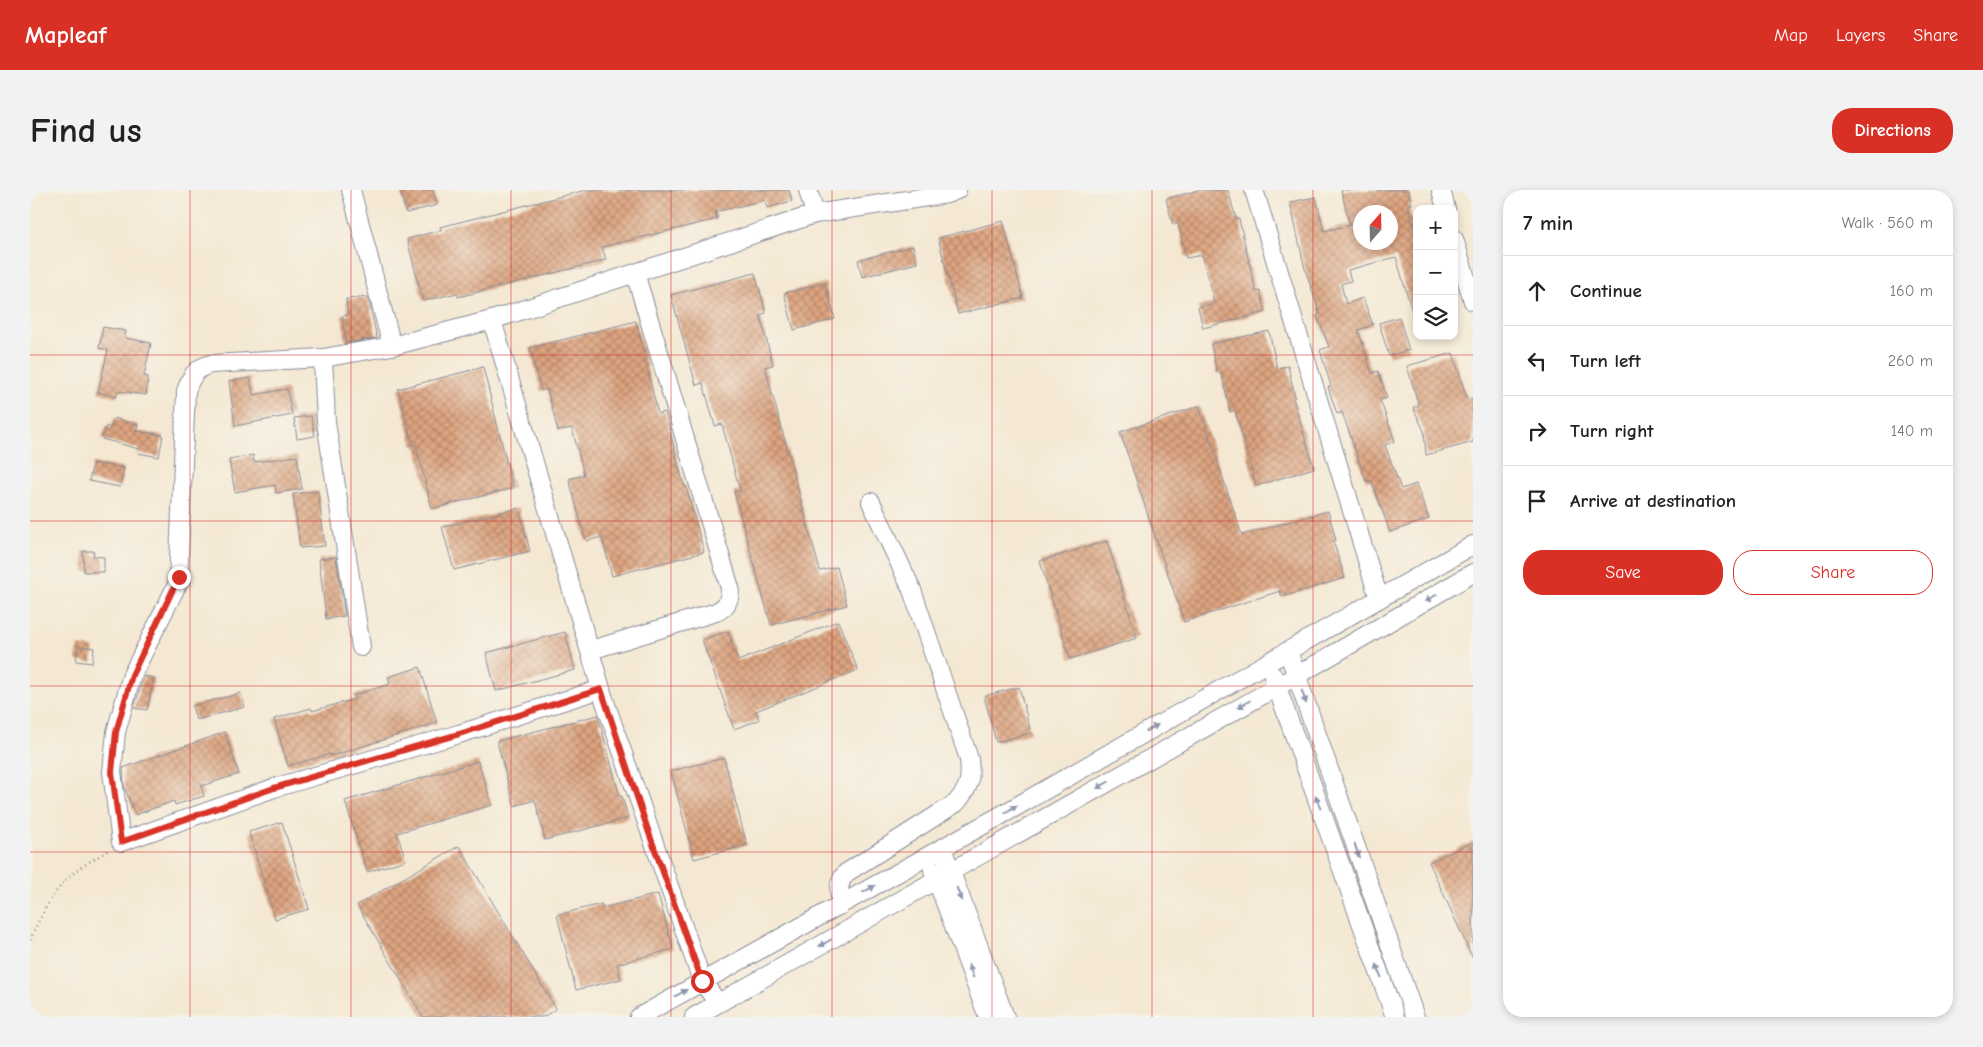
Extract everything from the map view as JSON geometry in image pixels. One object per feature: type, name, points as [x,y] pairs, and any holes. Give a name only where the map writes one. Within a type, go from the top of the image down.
[{"type":"street","points":[[351,190],[392,346]]},
{"type":"street","points":[[808,190],[815,214]]},
{"type":"street","points":[[601,689],[459,734],[274,788],[121,842],[112,772],[116,732],[132,675],[178,582],[186,391],[192,377],[199,368],[210,364],[323,358],[392,346],[492,320],[815,214],[947,194],[957,190]]},
{"type":"street","points":[[1254,190],[1379,599]]},
{"type":"street","points":[[1440,190],[1445,205]]},
{"type":"street","points":[[1457,250],[1473,301]]},
{"type":"street","points":[[590,650],[716,612],[727,604],[730,596],[730,588],[635,273]]},
{"type":"street","points":[[492,320],[601,689],[649,833],[702,981],[718,1003]]},
{"type":"street","points":[[323,358],[326,422],[360,646]]},
{"type":"street","points":[[840,905],[839,887],[841,878],[956,803],[967,790],[971,777],[969,759],[912,590],[871,502]]},
{"type":"street","points":[[639,1017],[935,852],[1473,545]]},
{"type":"street","points":[[694,1017],[1296,676],[1473,573]]},
{"type":"street","points":[[1288,651],[1414,1017]]},
{"type":"street","points":[[1268,662],[1396,1017]]},
{"type":"street","points":[[935,852],[1005,1017]]},
{"type":"street","points":[[944,876],[988,1017]]},
{"type":"path","points":[[30,940],[39,920],[59,887],[76,871],[121,842]]},
{"type":"building","points":[[400,190],[433,190],[437,205],[406,213]]},
{"type":"building","points":[[586,190],[789,190],[792,201],[767,208],[765,200],[715,212],[717,219],[602,247],[606,260],[458,297],[457,293],[423,301],[407,239],[441,230],[440,227]]},
{"type":"building","points":[[1199,190],[1228,190],[1236,219],[1239,219],[1256,292],[1260,291],[1266,312],[1203,328],[1198,307],[1214,303],[1202,255],[1186,258],[1178,223],[1173,225],[1166,199]]},
{"type":"building","points":[[1341,190],[1408,190],[1412,204],[1408,205],[1413,223],[1413,315],[1396,257],[1348,270],[1351,281],[1341,284],[1346,304],[1363,298],[1373,325],[1358,330],[1372,373],[1378,371],[1387,398],[1380,400],[1395,441],[1385,445],[1401,489],[1416,484],[1429,519],[1390,532],[1371,480],[1366,481],[1342,412],[1337,414],[1328,387],[1331,386],[1320,350],[1329,347],[1317,315],[1320,314],[1305,269],[1290,202],[1316,197],[1324,231],[1350,225]]},
{"type":"building","points":[[1003,221],[1023,298],[958,314],[938,238]]},
{"type":"building","points":[[913,246],[917,263],[862,277],[858,260]]},
{"type":"building","points":[[755,273],[766,313],[760,315],[773,365],[765,367],[820,571],[837,567],[847,605],[771,625],[734,492],[740,491],[722,424],[715,426],[703,383],[696,385],[671,295]]},
{"type":"building","points":[[825,283],[835,319],[794,330],[784,293]]},
{"type":"building","points":[[368,297],[377,338],[346,343],[342,316],[348,315],[346,299]]},
{"type":"building","points":[[1399,317],[1409,350],[1389,356],[1379,323]]},
{"type":"building","points":[[636,321],[658,414],[665,412],[684,486],[686,486],[704,552],[612,576],[602,537],[586,541],[569,479],[584,475],[572,428],[558,431],[547,389],[541,391],[530,348]]},
{"type":"building","points":[[103,327],[126,331],[125,338],[151,343],[144,376],[148,377],[146,395],[118,391],[116,397],[98,392],[108,350],[99,348]]},
{"type":"building","points":[[1269,331],[1277,368],[1288,366],[1295,397],[1293,398],[1314,468],[1256,486],[1235,410],[1230,412],[1221,372],[1217,373],[1211,344]]},
{"type":"building","points":[[1453,353],[1467,399],[1473,398],[1473,442],[1426,455],[1424,431],[1413,407],[1419,406],[1407,366]]},
{"type":"building","points":[[483,367],[513,488],[432,509],[416,445],[413,446],[398,389]]},
{"type":"building","points":[[250,378],[253,395],[287,389],[292,415],[235,426],[229,381]]},
{"type":"building","points":[[1199,406],[1242,535],[1328,511],[1336,540],[1333,541],[1345,578],[1282,597],[1280,591],[1184,622],[1120,432]]},
{"type":"building","points":[[311,416],[315,436],[297,439],[294,418]]},
{"type":"building","points":[[114,418],[138,425],[136,431],[163,435],[159,457],[138,453],[139,449],[102,439],[106,426],[111,428]]},
{"type":"building","points":[[253,455],[254,462],[297,456],[302,489],[276,493],[275,485],[235,492],[229,460]]},
{"type":"building","points":[[93,463],[124,468],[120,487],[89,481]]},
{"type":"building","points":[[318,491],[325,546],[300,548],[293,494]]},
{"type":"building","points":[[519,508],[530,551],[454,570],[442,527]]},
{"type":"building","points":[[1107,541],[1137,638],[1070,659],[1040,561]]},
{"type":"building","points":[[83,551],[94,551],[93,556],[104,557],[104,572],[84,572]]},
{"type":"building","points":[[336,557],[345,616],[326,619],[319,559]]},
{"type":"building","points":[[838,621],[858,670],[756,711],[759,720],[734,729],[702,640],[728,631],[738,661]]},
{"type":"building","points":[[565,632],[575,670],[496,691],[486,653]]},
{"type":"building","points":[[78,646],[94,648],[92,663],[76,661]]},
{"type":"building","points":[[420,667],[437,723],[331,756],[330,754],[288,766],[274,719],[311,708],[312,711],[355,699],[354,695],[390,684],[388,677]]},
{"type":"building","points":[[144,676],[154,678],[147,710],[134,708]]},
{"type":"building","points":[[1019,687],[1031,733],[996,742],[984,696]]},
{"type":"building","points":[[241,693],[245,707],[196,720],[192,706]]},
{"type":"building","points":[[598,715],[620,797],[622,796],[628,818],[545,840],[535,800],[514,806],[497,741]]},
{"type":"building","points":[[225,732],[239,774],[201,786],[204,796],[175,805],[174,801],[135,815],[124,786],[123,768]]},
{"type":"building","points":[[724,758],[747,845],[694,859],[671,771]]},
{"type":"building","points":[[478,761],[492,805],[397,833],[406,860],[367,872],[345,801]]},
{"type":"building","points":[[282,822],[309,909],[275,919],[249,832]]},
{"type":"building","points":[[1473,842],[1473,959],[1429,862]]},
{"type":"building","points":[[459,846],[556,1009],[543,1017],[423,1017],[357,905]]},
{"type":"building","points":[[658,894],[673,949],[617,964],[621,979],[576,990],[557,915],[601,904],[602,908]]},
{"type":"route","points":[[179,577],[132,675],[116,732],[112,772],[121,842],[274,788],[459,734],[601,689],[649,833],[702,981]]}]
